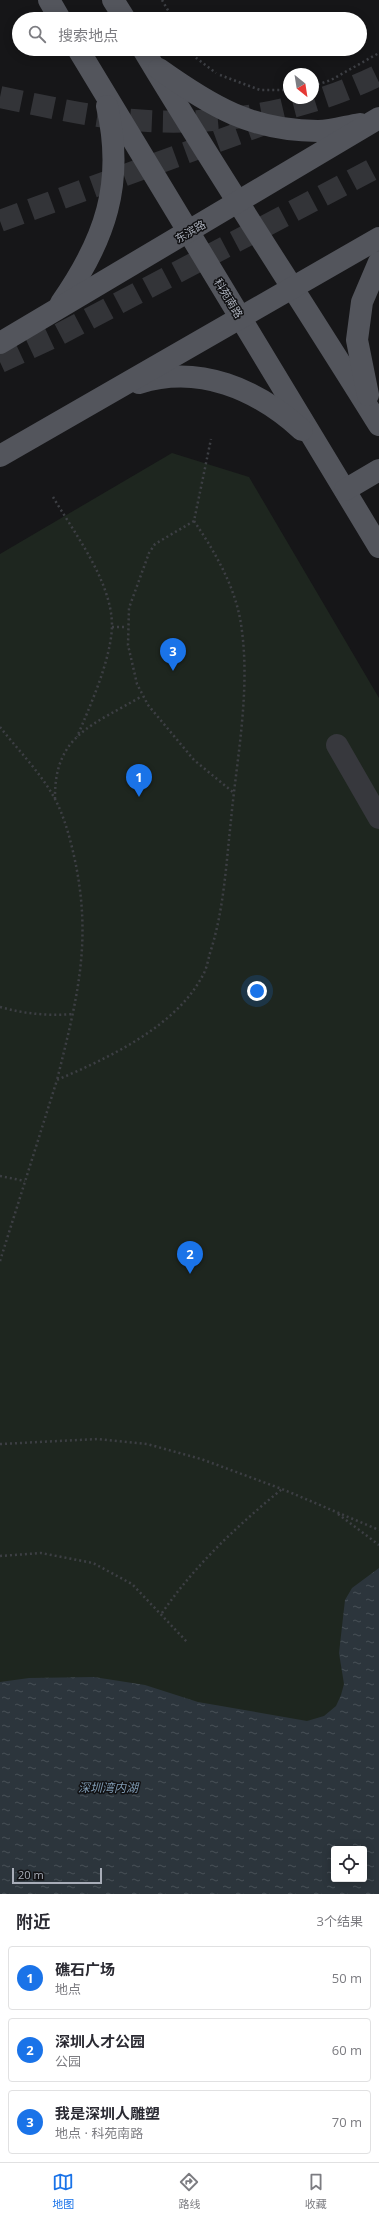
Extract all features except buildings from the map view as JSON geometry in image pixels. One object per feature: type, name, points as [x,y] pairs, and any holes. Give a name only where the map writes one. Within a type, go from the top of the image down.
[{"type":"main road","points":[[49,0],[56,12]]},
{"type":"main road","points":[[113,0],[121,12]]},
{"type":"main road","name":"科苑南路","points":[[82,56],[379,547]]},
{"type":"main road","points":[[147,56],[191,92],[225,112],[253,122],[278,128],[319,131],[375,120]]},
{"type":"main road","points":[[147,56],[293,289],[326,338],[376,420]]},
{"type":"main road","points":[[56,310],[83,272],[102,230],[110,197],[115,162],[112,128],[104,92]]},
{"type":"main road","name":"东滨路","points":[[0,343],[375,120]]},
{"type":"main road","points":[[0,456],[293,289],[379,238]]},
{"type":"main road","points":[[376,420],[357,340],[362,302],[379,262]]},
{"type":"main road","points":[[115,390],[154,378],[188,375],[223,381],[262,400],[288,417],[317,444]]},
{"type":"main road","points":[[345,490],[379,470]]},
{"type":"lane","points":[[337,745],[379,818]]},
{"type":"path","points":[[162,0],[169,12]]},
{"type":"path","points":[[319,84],[332,80],[379,53]]},
{"type":"path","points":[[194,56],[218,74],[260,90],[283,90]]},
{"type":"path","points":[[56,1080],[92,1065],[135,1042],[181,1006],[204,975],[220,923],[234,793],[245,667],[241,622],[230,583],[212,548],[194,521],[211,438]]},
{"type":"path","points":[[53,497],[102,582],[109,604],[112,627],[99,681],[77,737]]},
{"type":"path","points":[[194,521],[155,544],[149,553],[129,608],[127,627],[128,645],[137,684],[142,696],[194,760],[234,793]]},
{"type":"path","points":[[112,627],[127,627]]},
{"type":"path","points":[[55,799],[55,780],[58,763],[67,747],[88,728],[142,696]]},
{"type":"path","points":[[0,727],[55,799],[69,837],[80,884],[84,938],[80,980],[56,1080],[0,1261]]},
{"type":"path","points":[[0,1007],[31,1014],[50,1016],[73,1014]]},
{"type":"path","points":[[0,1176],[25,1181]]},
{"type":"path","points":[[0,1444],[98,1439],[148,1444],[201,1460],[282,1489],[379,1530]]},
{"type":"path","points":[[162,1613],[177,1591],[208,1556],[238,1526],[282,1489]]},
{"type":"path","points":[[333,1511],[379,1545]]},
{"type":"path","points":[[0,1556],[42,1553],[93,1563],[132,1584],[162,1613],[188,1643]]},
{"type":"shaded area","points":[[172,453],[249,477],[379,698],[379,1894],[0,1894],[0,554]]},
{"type":"water","name":"深圳湾内湖","points":[[379,1568],[379,1894],[0,1894],[0,1682],[29,1678],[94,1677],[145,1685],[198,1702],[307,1721],[324,1716],[336,1706],[341,1695],[344,1684],[339,1653],[345,1600],[352,1588]]},
{"type":"tunnel","points":[[0,97],[61,110],[122,119],[188,121],[254,115],[286,108],[318,100],[379,75]]},
{"type":"tunnel","points":[[0,221],[267,123]]},
{"type":"tunnel","points":[[0,362],[56,336],[379,166]]},
{"type":"place","name":"我是深圳人雕塑","points":[[173,671]]},
{"type":"place","name":"礁石广场","points":[[139,797]]},
{"type":"place","name":"深圳人才公园","points":[[190,1274]]}]
